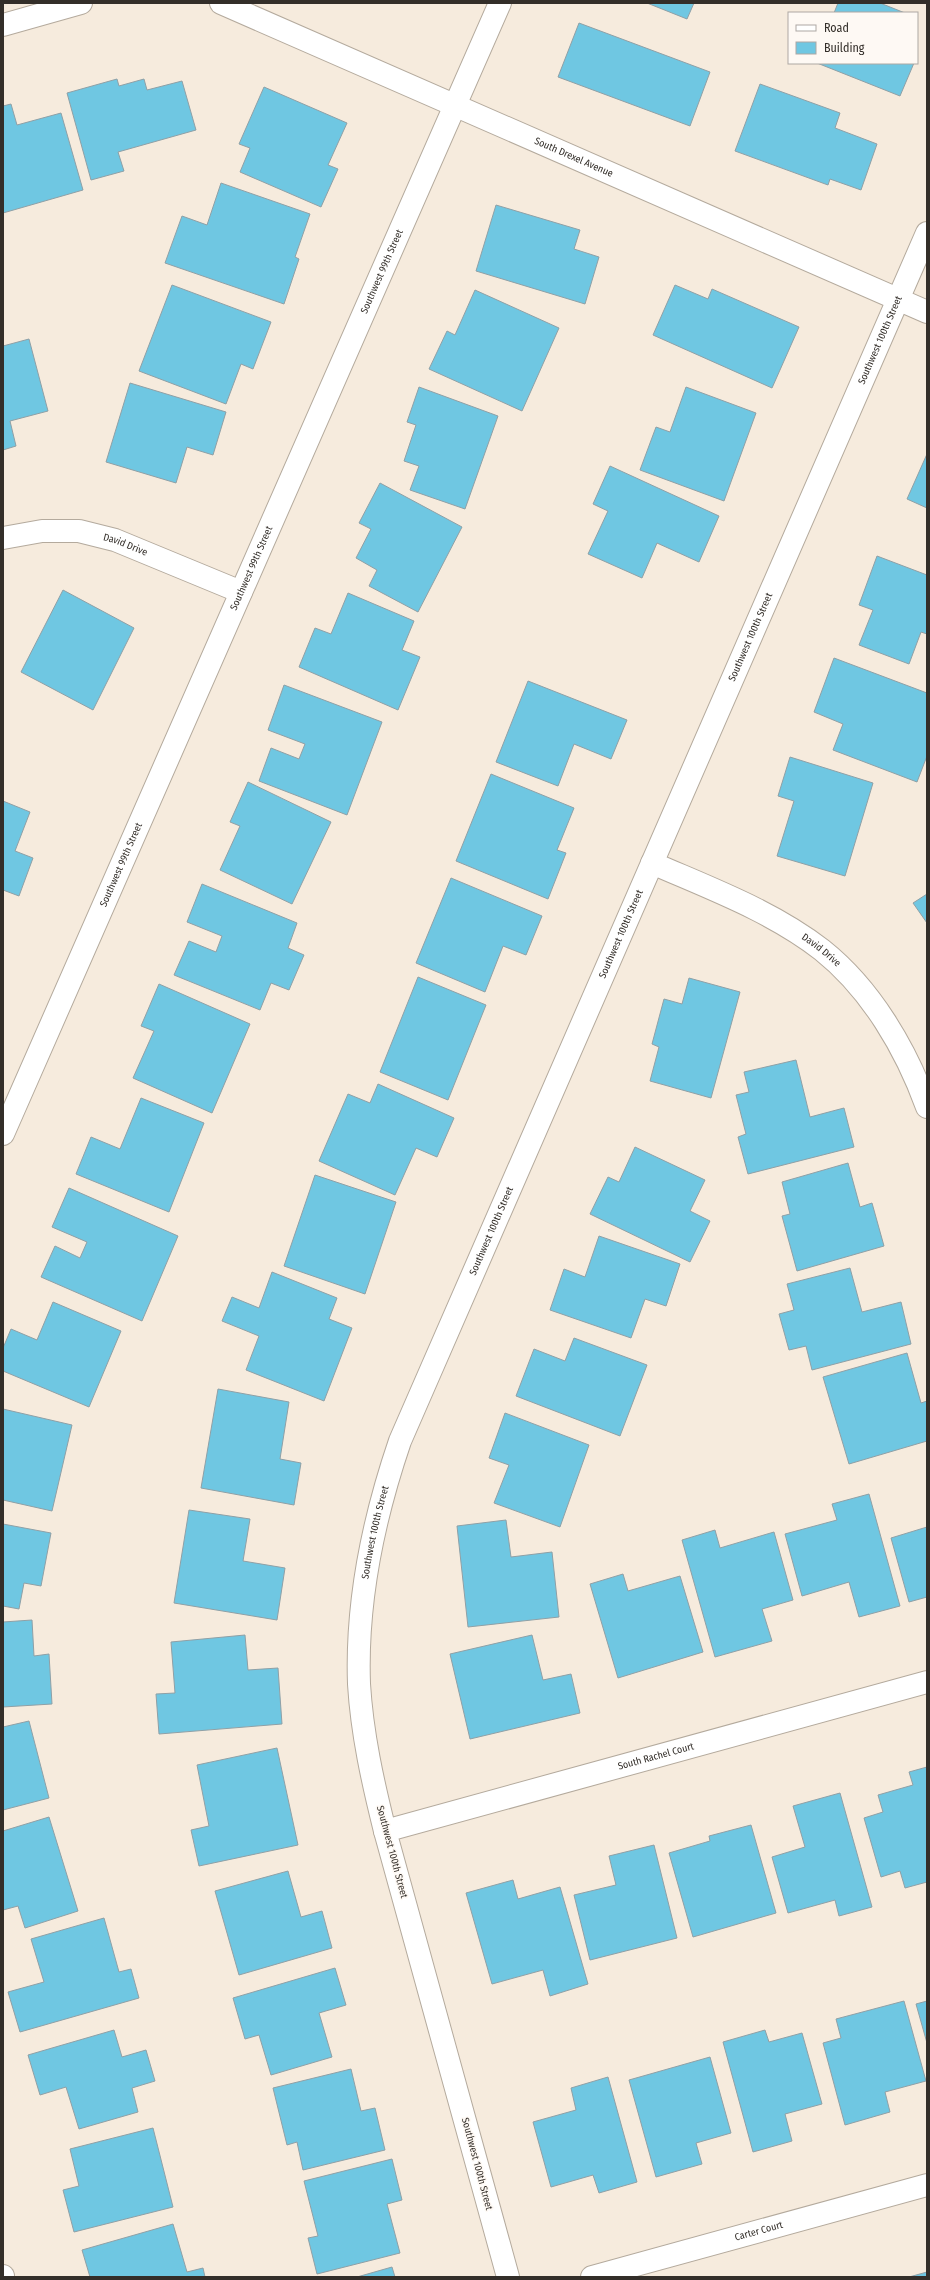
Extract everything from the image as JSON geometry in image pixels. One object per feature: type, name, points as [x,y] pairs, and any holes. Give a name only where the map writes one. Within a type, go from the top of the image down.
[{"type":"street","points":[[3,25],[82,3]]},
{"type":"street","name":"South Drexel Avenue","points":[[221,3],[457,104],[927,312]]},
{"type":"street","name":"Southwest 99th Street","points":[[3,1134],[457,104],[500,3]]},
{"type":"street","name":"Southwest 100th Street","points":[[508,2277],[385,1830],[369,1760],[360,1684],[361,1615],[365,1571],[372,1532],[384,1486],[400,1441],[927,233]]},
{"type":"street","name":"David Drive","points":[[3,538],[42,531],[79,531],[115,540],[241,592]]},
{"type":"street","name":"David Drive","points":[[652,863],[736,901],[798,934],[822,950],[871,1001],[907,1059],[927,1107]]},
{"type":"street","name":"South Rachel Court","points":[[385,1830],[927,1682]]},
{"type":"street","name":"Carter Court","points":[[592,2277],[927,2185]]},
{"type":"building","points":[[647,3],[694,3],[687,19]]},
{"type":"building","points":[[838,3],[880,3],[902,12],[834,12]]},
{"type":"building","points":[[579,23],[710,72],[690,126],[558,77]]},
{"type":"building","points":[[820,64],[914,64],[900,96]]},
{"type":"building","points":[[117,79],[119,86],[144,79],[147,90],[182,81],[196,130],[118,152],[124,171],[91,180],[67,93]]},
{"type":"building","points":[[760,84],[840,113],[835,128],[877,144],[861,190],[830,179],[828,185],[735,151]]},
{"type":"building","points":[[264,87],[347,123],[328,165],[338,169],[321,207],[240,172],[250,148],[239,144]]},
{"type":"building","points":[[11,104],[17,125],[61,113],[83,190],[3,213],[3,106]]},
{"type":"building","points":[[221,183],[310,214],[295,257],[299,259],[284,304],[165,263],[182,216],[207,225]]},
{"type":"building","points":[[496,205],[580,230],[574,249],[599,257],[585,304],[476,271]]},
{"type":"building","points":[[172,285],[271,322],[253,369],[241,364],[226,404],[139,371]]},
{"type":"building","points":[[675,285],[708,299],[712,289],[799,327],[772,388],[653,335]]},
{"type":"building","points":[[475,290],[559,328],[522,411],[429,369],[447,331],[455,335]]},
{"type":"building","points":[[29,339],[48,411],[10,421],[16,446],[3,450],[3,346]]},
{"type":"building","points":[[130,383],[226,412],[213,455],[187,447],[176,483],[106,462]]},
{"type":"building","points":[[419,387],[498,416],[465,509],[410,490],[419,466],[404,461],[416,425],[407,422]]},
{"type":"building","points":[[686,387],[756,413],[724,501],[640,470],[656,427],[670,432]]},
{"type":"building","points":[[927,454],[927,508],[907,499]]},
{"type":"building","points":[[610,466],[719,516],[699,562],[657,543],[642,578],[588,554],[608,511],[593,504]]},
{"type":"building","points":[[380,483],[462,527],[418,612],[369,586],[377,570],[356,558],[371,529],[359,523]]},
{"type":"building","points":[[877,556],[927,575],[927,634],[921,632],[909,664],[859,645],[873,610],[859,605]]},
{"type":"building","points":[[63,590],[134,628],[93,710],[21,672]]},
{"type":"building","points":[[348,593],[414,621],[402,650],[420,657],[398,710],[299,667],[315,628],[331,634]]},
{"type":"building","points":[[834,658],[927,693],[927,756],[917,782],[833,750],[843,724],[814,712]]},
{"type":"building","points":[[528,681],[627,720],[611,759],[574,744],[558,786],[496,762]]},
{"type":"building","points":[[284,685],[382,722],[347,815],[259,781],[271,748],[299,759],[305,744],[268,730]]},
{"type":"building","points":[[790,757],[873,783],[845,876],[777,856],[794,801],[778,796]]},
{"type":"building","points":[[491,774],[574,808],[557,850],[566,853],[548,899],[456,861]]},
{"type":"building","points":[[248,782],[331,822],[292,904],[220,870],[240,826],[230,822]]},
{"type":"building","points":[[3,801],[30,812],[15,851],[33,858],[19,896],[3,890]]},
{"type":"building","points":[[451,878],[542,916],[526,955],[503,946],[485,992],[416,963]]},
{"type":"building","points":[[202,884],[297,923],[288,948],[304,955],[289,990],[271,983],[260,1010],[174,975],[189,941],[216,952],[222,936],[187,922]]},
{"type":"building","points":[[927,894],[927,923],[913,903]]},
{"type":"building","points":[[418,977],[486,1005],[448,1100],[380,1072]]},
{"type":"building","points":[[689,978],[740,992],[711,1098],[650,1081],[659,1047],[652,1044],[664,999],[682,1004]]},
{"type":"building","points":[[159,984],[250,1024],[212,1113],[133,1078],[154,1031],[141,1026]]},
{"type":"building","points":[[796,1060],[810,1117],[844,1108],[854,1147],[748,1174],[738,1137],[746,1134],[736,1095],[749,1092],[744,1072]]},
{"type":"building","points":[[378,1084],[454,1118],[437,1157],[416,1148],[395,1195],[319,1161],[348,1094],[370,1103]]},
{"type":"building","points":[[141,1098],[204,1123],[169,1212],[76,1174],[91,1137],[120,1149]]},
{"type":"building","points":[[635,1147],[705,1180],[690,1211],[710,1221],[690,1262],[590,1214],[608,1177],[619,1182]]},
{"type":"building","points":[[848,1163],[860,1207],[872,1203],[884,1246],[797,1271],[782,1216],[790,1214],[782,1182]]},
{"type":"building","points":[[315,1175],[396,1202],[365,1294],[284,1266]]},
{"type":"building","points":[[69,1188],[178,1236],[142,1321],[41,1277],[55,1246],[80,1258],[87,1242],[52,1227]]},
{"type":"building","points":[[599,1236],[680,1264],[666,1306],[645,1299],[631,1338],[550,1310],[564,1269],[585,1277]]},
{"type":"building","points":[[850,1268],[862,1312],[901,1302],[911,1344],[812,1370],[806,1346],[789,1350],[779,1314],[794,1310],[787,1284]]},
{"type":"building","points":[[272,1272],[337,1298],[329,1319],[352,1328],[324,1401],[246,1370],[259,1336],[222,1321],[232,1297],[259,1308]]},
{"type":"building","points":[[53,1302],[121,1331],[89,1407],[3,1371],[3,1348],[11,1329],[37,1340]]},
{"type":"building","points":[[574,1338],[647,1365],[620,1436],[516,1396],[534,1349],[565,1361]]},
{"type":"building","points":[[907,1353],[921,1403],[927,1401],[927,1441],[849,1464],[823,1377]]},
{"type":"building","points":[[218,1389],[289,1402],[280,1459],[301,1463],[294,1505],[201,1488]]},
{"type":"building","points":[[3,1409],[72,1425],[52,1511],[3,1500]]},
{"type":"building","points":[[505,1413],[589,1445],[560,1527],[494,1503],[509,1465],[489,1458]]},
{"type":"building","points":[[869,1494],[900,1606],[859,1617],[849,1582],[802,1596],[785,1534],[837,1520],[832,1504]]},
{"type":"building","points":[[189,1510],[250,1519],[243,1561],[285,1568],[277,1620],[174,1603]]},
{"type":"building","points":[[506,1520],[511,1557],[552,1552],[559,1617],[468,1627],[457,1526]]},
{"type":"building","points":[[3,1524],[51,1533],[41,1586],[24,1583],[19,1609],[3,1606]]},
{"type":"building","points":[[927,1527],[927,1597],[909,1602],[891,1538]]},
{"type":"building","points":[[715,1530],[720,1548],[774,1532],[793,1600],[762,1609],[772,1641],[715,1657],[682,1540]]},
{"type":"building","points":[[623,1574],[628,1591],[680,1576],[703,1652],[618,1678],[590,1584]]},
{"type":"building","points":[[32,1620],[34,1656],[49,1654],[52,1704],[3,1707],[3,1622]]},
{"type":"building","points":[[245,1635],[248,1670],[278,1668],[282,1724],[159,1734],[156,1694],[175,1693],[171,1642]]},
{"type":"building","points":[[532,1635],[543,1680],[571,1674],[580,1713],[470,1739],[450,1654]]},
{"type":"building","points":[[29,1721],[49,1798],[3,1810],[3,1727]]},
{"type":"building","points":[[277,1748],[298,1845],[199,1866],[191,1830],[209,1826],[197,1765]]},
{"type":"building","points":[[927,1767],[927,1882],[905,1888],[900,1871],[881,1877],[864,1818],[883,1812],[878,1795],[913,1785],[909,1772]]},
{"type":"building","points":[[840,1793],[872,1907],[839,1916],[835,1900],[788,1913],[772,1857],[805,1847],[793,1806]]},
{"type":"building","points":[[49,1817],[78,1911],[25,1928],[18,1906],[3,1910],[3,1831]]},
{"type":"building","points":[[751,1825],[776,1913],[693,1937],[669,1853],[710,1841],[709,1836]]},
{"type":"building","points":[[654,1845],[677,1938],[590,1960],[574,1895],[616,1885],[609,1856]]},
{"type":"building","points":[[288,1871],[301,1917],[322,1911],[332,1948],[239,1975],[215,1891]]},
{"type":"building","points":[[513,1880],[518,1899],[560,1887],[588,1984],[550,1996],[543,1970],[492,1984],[466,1893]]},
{"type":"building","points":[[104,1918],[119,1972],[131,1969],[139,1998],[20,2032],[8,1992],[44,1982],[31,1939]]},
{"type":"building","points":[[335,1968],[346,2005],[319,2013],[332,2057],[271,2075],[259,2035],[245,2039],[233,1998]]},
{"type":"building","points":[[904,2001],[926,2081],[885,2092],[890,2112],[845,2125],[823,2043],[841,2038],[836,2019]]},
{"type":"building","points":[[927,2001],[927,2043],[916,2004]]},
{"type":"building","points":[[114,2030],[122,2057],[146,2050],[155,2081],[132,2088],[138,2112],[79,2129],[66,2087],[40,2095],[28,2055]]},
{"type":"building","points":[[765,2030],[769,2042],[802,2033],[822,2104],[785,2114],[792,2141],[753,2152],[723,2042]]},
{"type":"building","points":[[710,2057],[731,2133],[696,2143],[702,2164],[656,2177],[629,2080]]},
{"type":"building","points":[[351,2069],[361,2111],[375,2108],[385,2150],[303,2170],[297,2142],[287,2145],[273,2088]]},
{"type":"building","points":[[608,2077],[637,2182],[599,2193],[593,2175],[551,2187],[533,2122],[576,2110],[571,2088]]},
{"type":"building","points":[[153,2128],[173,2207],[74,2232],[63,2190],[79,2186],[70,2149]]},
{"type":"building","points":[[392,2159],[402,2200],[387,2204],[400,2253],[317,2274],[308,2238],[318,2236],[304,2181]]},
{"type":"building","points":[[173,2224],[187,2272],[203,2268],[205,2277],[90,2277],[82,2250]]},
{"type":"building","points":[[392,2267],[395,2277],[357,2277]]},
{"type":"building","points":[[927,2272],[927,2277],[909,2277]]}]
